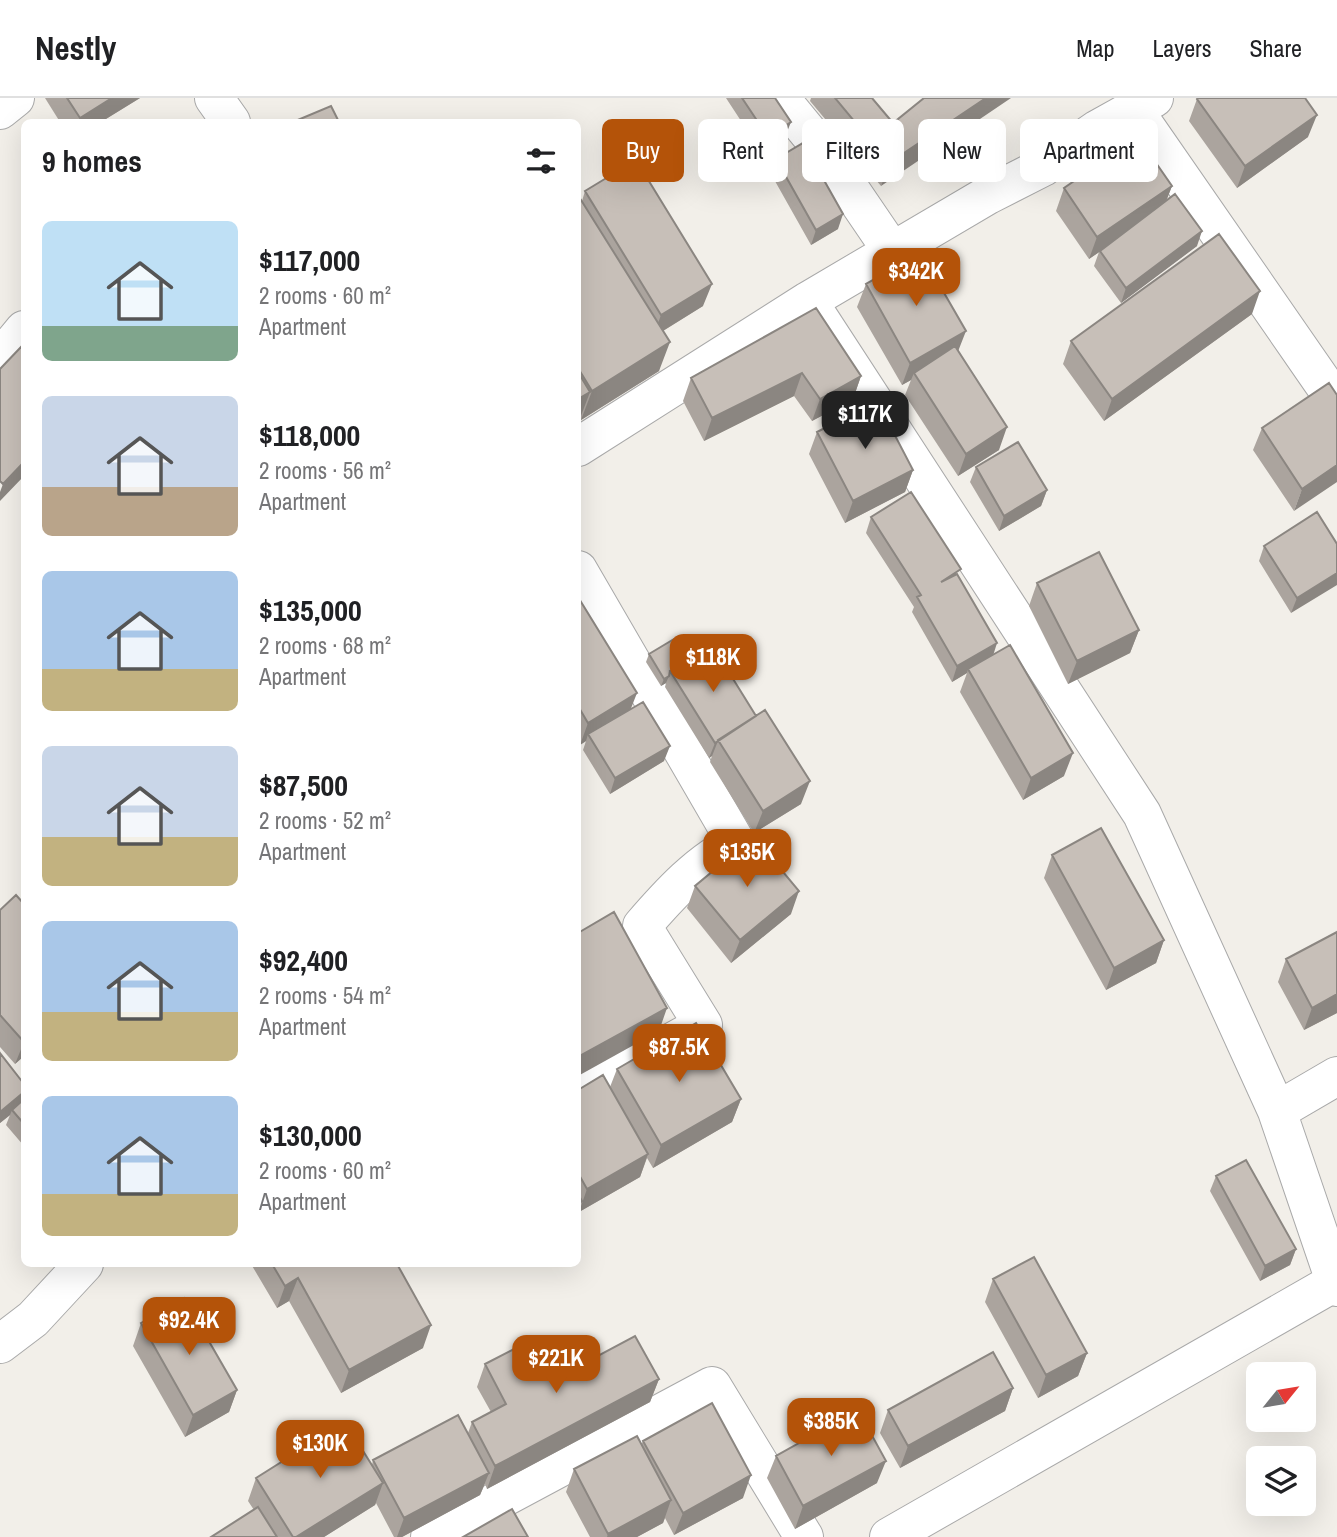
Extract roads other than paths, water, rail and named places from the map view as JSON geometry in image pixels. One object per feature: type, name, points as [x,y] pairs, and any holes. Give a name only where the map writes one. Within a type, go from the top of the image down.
[{"type":"street","points":[[0,110],[15,98]]},
{"type":"street","points":[[214,98],[229,119]]},
{"type":"street","points":[[780,98],[826,155],[892,251]]},
{"type":"street","points":[[581,445],[808,301],[988,195],[1042,167],[1098,129],[1144,104],[1337,404]]},
{"type":"street","points":[[808,301],[1142,814],[1277,1111],[1336,1285],[889,1537]]},
{"type":"street","points":[[0,359],[21,334]]},
{"type":"street","points":[[581,575],[737,844],[720,851],[669,895],[642,926],[703,1025],[581,1092]]},
{"type":"street","points":[[1277,1111],[1337,1076]]},
{"type":"street","points":[[0,1344],[33,1319],[81,1267]]},
{"type":"street","points":[[430,1537],[712,1386],[804,1537]]}]
